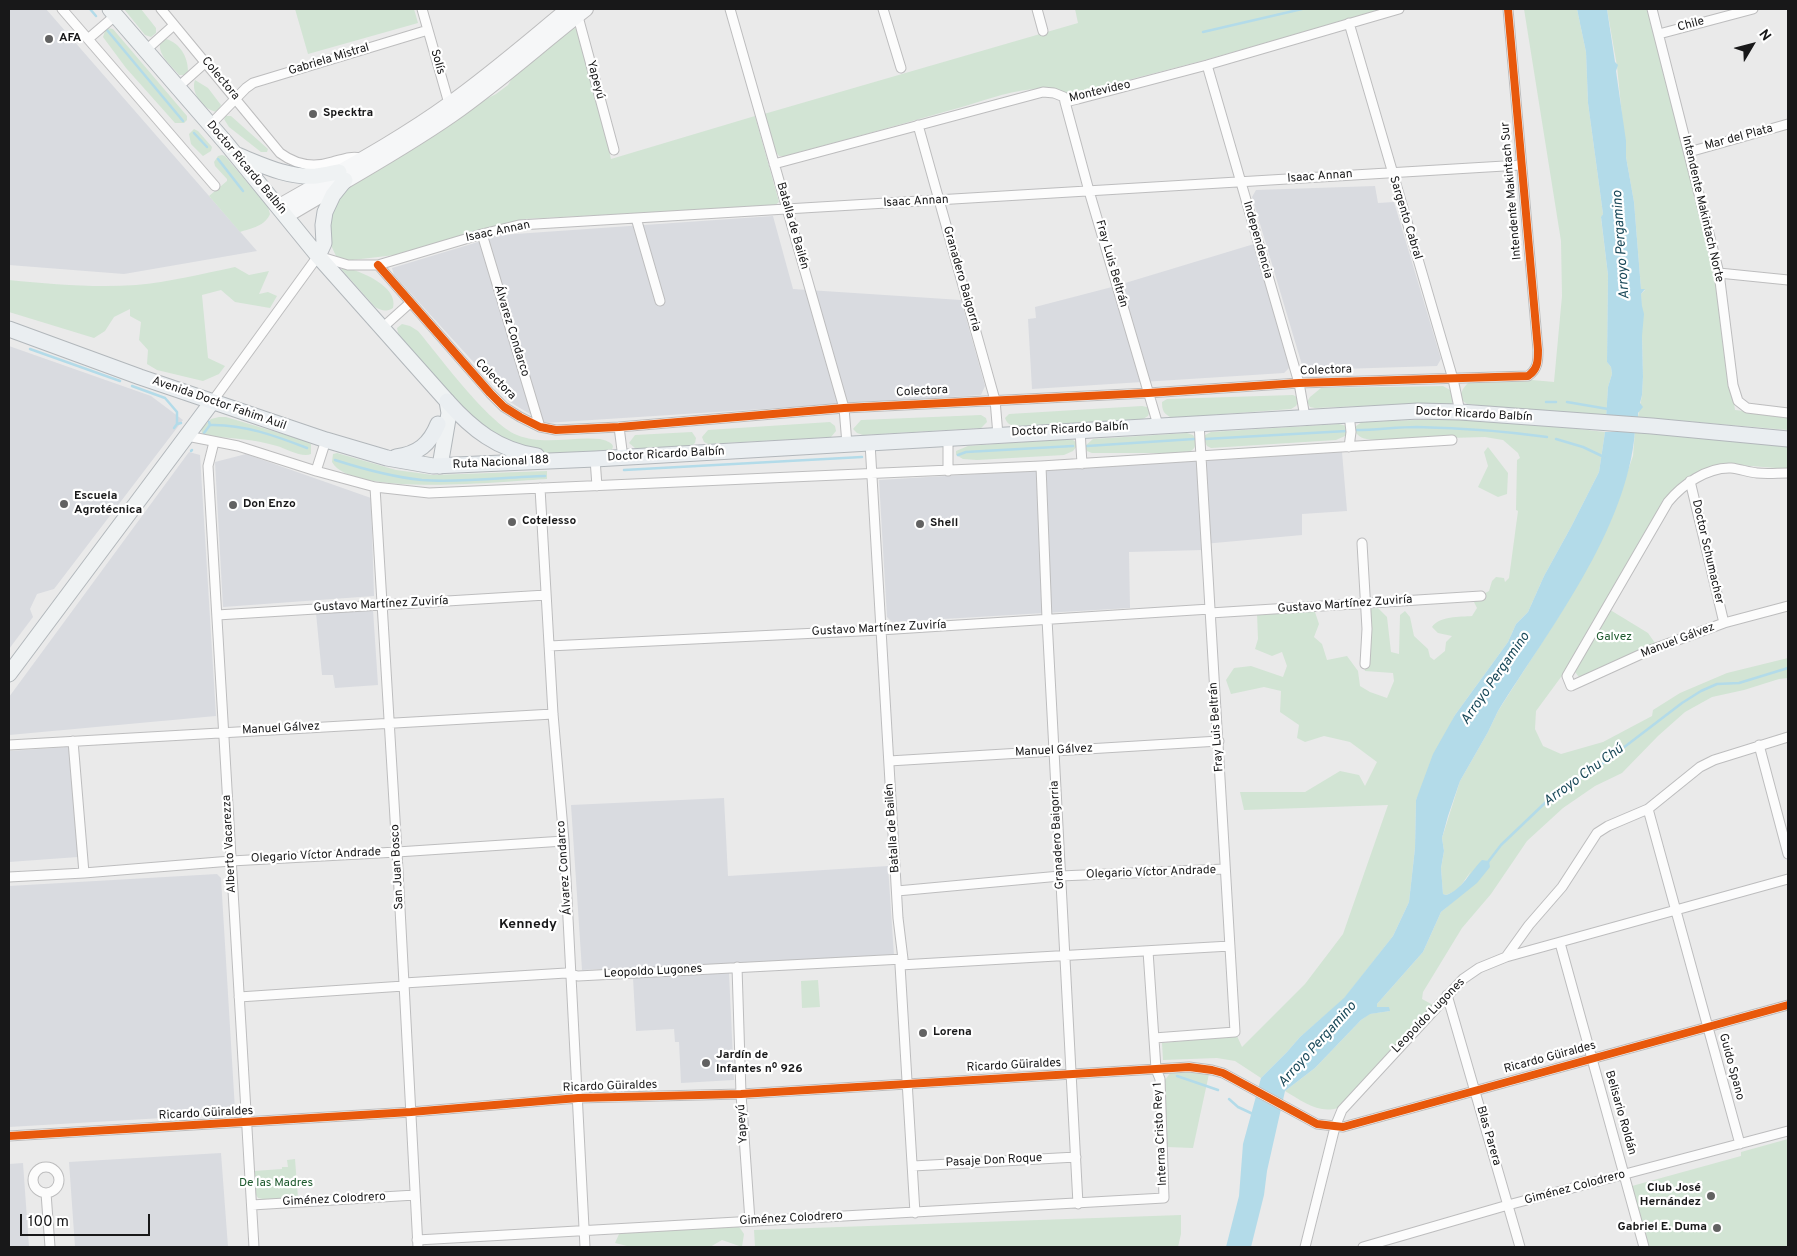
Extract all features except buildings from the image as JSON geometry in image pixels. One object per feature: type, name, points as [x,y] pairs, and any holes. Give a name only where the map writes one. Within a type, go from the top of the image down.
[{"type":"highway","name":"Avenida Doctor Fahim Auil","points":[[9,329],[212,402],[326,440],[387,458],[437,466]]},
{"type":"highway","points":[[446,401],[470,425],[494,443],[523,454],[568,460]]},
{"type":"highway","name":"Doctor Ricardo Balbín","points":[[568,460],[1411,411],[1460,412],[1572,422],[1652,426],[1788,439]]},
{"type":"highway","points":[[387,458],[405,456],[417,452],[429,440],[438,424]]},
{"type":"highway","name":"Ruta Nacional 188","points":[[437,466],[568,460]]},
{"type":"main road","points":[[318,256],[324,243],[323,225],[325,212],[342,176],[362,158],[492,86],[577,10]]},
{"type":"main road","name":"Doctor Ricardo Balbín","points":[[113,12],[235,154],[318,256],[446,401]]},
{"type":"main road","points":[[282,212],[342,176],[414,140],[450,110]]},
{"type":"main road","points":[[235,154],[274,170],[316,176],[342,176]]},
{"type":"main road","name":"Doctor Ricardo Balbín","points":[[381,329],[434,395],[438,407],[437,466]]},
{"type":"main road","points":[[437,466],[449,414],[446,401]]},
{"type":"main road","points":[[9,674],[212,402]]},
{"type":"street","points":[[62,9],[215,186]]},
{"type":"street","name":"Colectora","points":[[161,9],[280,153],[290,161],[312,165],[326,164],[352,156],[362,158]]},
{"type":"street","name":"Solís","points":[[422,9],[450,110]]},
{"type":"street","name":"Batalla de Bailén","points":[[730,9],[844,408],[847,444]]},
{"type":"street","points":[[883,9],[900,68]]},
{"type":"street","points":[[1037,9],[1043,31]]},
{"type":"street","name":"Montevideo","points":[[774,164],[1043,92],[1054,93],[1064,97],[1065,102],[1207,65],[1399,9]]},
{"type":"street","name":"Intendente Makintach Sur","points":[[1508,9],[1538,350],[1538,361],[1535,371]]},
{"type":"street","name":"Intendente Makintach Norte","points":[[1652,9],[1719,273],[1733,385],[1738,401],[1747,408],[1788,413]]},
{"type":"street","name":"Chile","points":[[1659,34],[1753,9]]},
{"type":"street","name":"Yapeyú","points":[[577,10],[614,150]]},
{"type":"street","points":[[88,39],[113,12]]},
{"type":"street","name":"Sargento Cabral","points":[[1349,23],[1453,379],[1460,412]]},
{"type":"street","points":[[146,50],[174,25]]},
{"type":"street","name":"Gabriela Mistral","points":[[210,125],[246,88],[258,81],[428,30]]},
{"type":"street","points":[[178,87],[206,62]]},
{"type":"street","name":"Independencia","points":[[1207,65],[1298,383],[1305,417]]},
{"type":"street","name":"Fray Luis Beltrán","points":[[1065,102],[1158,426]]},
{"type":"street","name":"Mar del Plata","points":[[1689,152],[1788,124]]},
{"type":"street","name":"Granadero Baigorria","points":[[918,125],[995,400],[998,435]]},
{"type":"street","name":"Isaac Annan","points":[[318,256],[348,265],[378,264],[519,225],[1521,165]]},
{"type":"street","points":[[636,218],[660,301]]},
{"type":"street","name":"Álvarez Condarco","points":[[482,234],[540,427]]},
{"type":"street","points":[[212,402],[318,256]]},
{"type":"street","name":"Colectora","points":[[378,264],[490,393],[512,412],[540,427],[556,430],[844,408],[1148,393],[1298,383],[1528,376],[1535,371]]},
{"type":"street","points":[[1719,273],[1788,280]]},
{"type":"street","points":[[381,329],[410,303]]},
{"type":"street","points":[[1349,414],[1351,432],[1349,447]]},
{"type":"street","name":"Fray Luis Beltrán","points":[[1154,1038],[1235,1032],[1199,423]]},
{"type":"street","points":[[619,426],[623,458]]},
{"type":"street","points":[[1080,430],[1082,464]]},
{"type":"street","points":[[187,436],[238,446],[316,471],[376,487],[430,494],[1082,464],[1452,440]]},
{"type":"street","points":[[948,438],[948,471]]},
{"type":"street","points":[[316,471],[326,440]]},
{"type":"street","name":"Alberto Vacarezza","points":[[214,442],[208,466],[254,1247]]},
{"type":"street","name":"Batalla de Bailén","points":[[870,443],[880,630],[902,962],[906,1084],[916,1213]]},
{"type":"street","points":[[595,459],[597,486]]},
{"type":"street","name":"Granadero Baigorria","points":[[1041,466],[1047,619],[1078,1204]]},
{"type":"street","points":[[1690,481],[1711,471],[1729,468],[1757,473],[1788,473]]},
{"type":"street","name":"Doctor Schumacher","points":[[1690,481],[1724,623]]},
{"type":"street","name":"Manuel Gálvez","points":[[1690,481],[1678,490],[1668,502],[1572,666],[1567,676],[1571,686],[1648,651],[1724,623],[1788,606]]},
{"type":"street","name":"San Juan Bosco","points":[[376,487],[381,605],[397,852],[418,1244]]},
{"type":"street","name":"Álvarez Condarco","points":[[540,488],[553,714],[564,841],[572,974],[585,1247]]},
{"type":"street","points":[[1362,543],[1367,629],[1365,664]]},
{"type":"street","name":"Gustavo Martínez Zuviría","points":[[217,615],[546,595]]},
{"type":"street","name":"Gustavo Martínez Zuviría","points":[[549,646],[880,630],[1047,619],[1480,596]]},
{"type":"street","name":"Manuel Gálvez","points":[[9,745],[553,714]]},
{"type":"street","points":[[1506,957],[1528,925],[1562,887],[1597,833],[1608,826],[1648,809],[1700,767],[1714,760],[1788,737]]},
{"type":"street","points":[[73,741],[84,873]]},
{"type":"street","name":"Manuel Gálvez","points":[[889,761],[1218,741]]},
{"type":"street","points":[[1759,745],[1788,854]]},
{"type":"street","name":"Guido Spano","points":[[1648,809],[1740,1144]]},
{"type":"street","name":"Olegario Víctor Andrade","points":[[9,876],[84,873],[231,861],[564,841]]},
{"type":"street","name":"Olegario Víctor Andrade","points":[[897,890],[1060,876],[1225,870]]},
{"type":"street","name":"Leopoldo Lugones","points":[[1305,1247],[1335,1127],[1342,1110],[1463,979],[1479,968],[1506,957],[1788,879]]},
{"type":"street","name":"Belisario Roldán","points":[[1560,943],[1644,1247]]},
{"type":"street","name":"Leopoldo Lugones","points":[[239,998],[566,973],[578,976],[737,967],[902,962],[1230,946]]},
{"type":"street","name":"Interna Cristo Rey 1","points":[[1148,951],[1156,1068],[1160,1079],[1164,1198]]},
{"type":"street","name":"Yapeyú","points":[[737,967],[741,1094],[750,1221]]},
{"type":"street","name":"Blas Parera","points":[[1447,995],[1520,1247]]},
{"type":"street","name":"Ricardo Güiraldes","points":[[9,1136],[247,1123],[578,1098],[741,1094],[1188,1067],[1223,1073],[1317,1124],[1344,1127],[1788,1005]]},
{"type":"street","name":"Giménez Colodrero","points":[[1363,1247],[1788,1131]]},
{"type":"street","name":"Pasaje Don Roque","points":[[913,1166],[1076,1157]]},
{"type":"street","points":[[46,1194],[50,1247]]},
{"type":"street","name":"Giménez Colodrero","points":[[252,1204],[415,1195]]},
{"type":"street","name":"Giménez Colodrero","points":[[418,1244],[750,1221],[1164,1198]]},
{"type":"shaded area","points":[[9,9],[46,9],[257,251],[124,274],[9,265]]},
{"type":"shaded area","points":[[1375,186],[1378,203],[1394,202],[1441,359],[1437,366],[1308,370],[1302,365],[1252,197],[1256,190]]},
{"type":"shaded area","points":[[773,216],[793,289],[961,300],[985,386],[981,395],[545,423],[510,402],[394,275],[392,268],[501,235]]},
{"type":"shaded area","points":[[1254,244],[1290,367],[1284,373],[1032,389],[1028,319],[1036,318],[1035,307],[1112,287]]},
{"type":"shaded area","name":"Escuela Agrotécnica","points":[[9,346],[151,396],[183,420],[54,589],[37,594],[30,609],[33,617],[9,649]]},
{"type":"shaded area","points":[[189,452],[200,455],[216,716],[9,735],[9,697]]},
{"type":"shaded area","points":[[1342,452],[1347,511],[1302,514],[1302,535],[1203,544],[1203,550],[1129,552],[1130,608],[892,622],[887,617],[879,480]]},
{"type":"shaded area","points":[[246,454],[371,498],[374,596],[223,607],[215,462]]},
{"type":"shaded area","points":[[373,610],[378,685],[335,688],[333,675],[322,675],[316,613]]},
{"type":"shaded area","points":[[69,747],[78,857],[9,862],[9,751]]},
{"type":"shaded area","points":[[724,798],[728,876],[888,866],[894,956],[582,970],[571,805]]},
{"type":"shaded area","points":[[217,874],[221,878],[235,1110],[231,1114],[9,1127],[9,886]]},
{"type":"shaded area","points":[[729,973],[734,1080],[681,1083],[679,1042],[675,1042],[674,1029],[636,1031],[633,978]]},
{"type":"shaded area","points":[[221,1153],[228,1247],[75,1247],[69,1162]]},
{"type":"shaded area","points":[[23,1163],[29,1247],[9,1247],[9,1164]]},
{"type":"green space","points":[[124,9],[141,9],[156,28],[156,33],[151,37],[145,35]]},
{"type":"green space","points":[[295,9],[414,9],[418,23],[308,54]]},
{"type":"green space","points":[[1075,9],[1384,9],[1205,60],[1074,94],[1044,89],[1022,90],[785,156],[779,156],[776,152],[764,114],[1078,23]]},
{"type":"green space","points":[[1524,9],[1577,9],[1586,52],[1588,103],[1603,214],[1601,218],[1608,275],[1607,362],[1611,367],[1612,374],[1608,387],[1606,418],[1467,404],[1461,397],[1463,388],[1468,383],[1532,380],[1554,382],[1562,296],[1561,241]]},
{"type":"green space","points":[[1607,9],[1649,9],[1716,274],[1735,410],[1788,416],[1788,430],[1638,417],[1643,377],[1641,294],[1645,290],[1641,289],[1634,202],[1626,157],[1617,66]]},
{"type":"green space","points":[[572,27],[581,31],[611,159],[755,116],[779,202],[774,206],[524,219],[395,255],[344,261],[336,256],[329,241],[332,206],[348,184],[417,147],[478,103],[496,94],[508,85],[514,75]]},
{"type":"green space","points":[[108,28],[113,29],[187,116],[187,120],[184,123],[175,123],[126,68],[103,37]]},
{"type":"green space","points":[[166,39],[179,47],[185,56],[188,71],[184,75],[179,75],[161,52],[160,43]]},
{"type":"green space","points":[[195,80],[208,88],[221,105],[217,112],[207,108],[199,100],[194,90]]},
{"type":"green space","points":[[226,116],[231,116],[268,149],[267,152],[261,152],[229,127],[224,119]]},
{"type":"green space","points":[[194,129],[212,147],[211,151],[203,156],[191,144],[189,134]]},
{"type":"green space","points":[[218,156],[225,156],[268,207],[270,214],[268,218],[258,226],[240,232],[209,196],[227,181],[214,162]]},
{"type":"green space","points":[[235,267],[249,275],[269,271],[259,294],[268,292],[277,296],[270,308],[235,302],[221,290],[202,295],[208,358],[225,366],[219,374],[203,381],[157,370],[147,364],[148,350],[139,340],[141,322],[130,316],[130,309],[114,317],[105,331],[94,338],[9,312],[9,280],[88,286],[120,286],[173,280]]},
{"type":"green space","points":[[342,267],[367,275],[384,286],[393,300],[393,308],[384,310],[375,307],[342,270]]},
{"type":"green space","points":[[402,324],[418,331],[479,404],[505,428],[517,435],[538,440],[600,439],[611,443],[613,446],[612,450],[547,454],[529,451],[484,431],[403,341],[397,328]]},
{"type":"green space","points":[[1443,386],[1450,390],[1454,402],[1450,405],[1315,408],[1310,407],[1307,402],[1321,388]]},
{"type":"green space","points":[[1293,395],[1297,397],[1298,402],[1291,409],[1172,418],[1164,412],[1162,405],[1162,402],[1167,399]]},
{"type":"green space","points":[[1147,407],[1150,411],[1148,416],[1143,419],[1013,426],[1005,418],[1009,414]]},
{"type":"green space","points":[[981,415],[986,418],[987,422],[981,428],[863,435],[853,429],[861,420]]},
{"type":"green space","points":[[226,417],[303,440],[311,444],[311,454],[299,454],[260,442],[206,436],[202,433],[201,429],[211,419]]},
{"type":"green space","points":[[1442,419],[1527,423],[1605,432],[1599,472],[1544,576],[1528,612],[1516,624],[1508,642],[1455,715],[1416,800],[1415,848],[1409,902],[1393,936],[1344,999],[1300,1037],[1261,1078],[1235,1061],[1217,1058],[1163,1060],[1162,1043],[1237,1036],[1242,1047],[1305,984],[1343,934],[1388,805],[1244,810],[1240,792],[1305,792],[1340,771],[1359,775],[1365,786],[1377,762],[1350,742],[1324,736],[1305,742],[1297,738],[1299,725],[1280,712],[1281,691],[1264,687],[1231,694],[1226,680],[1234,668],[1251,666],[1283,677],[1287,666],[1282,652],[1272,656],[1255,649],[1258,639],[1257,613],[1314,609],[1319,624],[1314,637],[1322,644],[1327,660],[1347,656],[1358,671],[1360,686],[1387,698],[1394,681],[1393,673],[1365,671],[1362,657],[1370,653],[1369,609],[1378,608],[1387,617],[1391,652],[1399,654],[1400,615],[1405,611],[1410,617],[1414,636],[1428,649],[1430,657],[1434,660],[1445,651],[1446,642],[1452,636],[1438,633],[1432,627],[1435,623],[1450,618],[1472,616],[1477,608],[1473,600],[1489,591],[1492,581],[1496,577],[1504,578],[1505,582],[1509,578],[1518,511],[1516,510],[1517,460],[1520,458],[1518,453],[1503,440],[1485,437],[1377,440],[1362,438],[1355,431],[1356,426],[1362,422]]},
{"type":"green space","points":[[830,422],[835,426],[836,431],[831,437],[708,444],[704,442],[702,437],[708,430]]},
{"type":"green space","points":[[1339,424],[1347,426],[1349,431],[1345,436],[1336,440],[1211,448],[1207,446],[1204,440],[1205,435],[1211,432]]},
{"type":"green space","points":[[1635,431],[1788,446],[1788,469],[1738,465],[1717,466],[1663,505],[1561,677],[1536,711],[1535,729],[1543,746],[1561,754],[1603,742],[1652,716],[1653,710],[1680,693],[1727,673],[1788,658],[1788,678],[1712,697],[1685,712],[1658,736],[1622,773],[1595,786],[1563,808],[1527,841],[1491,894],[1462,928],[1423,992],[1422,999],[1433,1005],[1338,1108],[1324,1109],[1310,1106],[1285,1091],[1315,1068],[1361,1020],[1369,1014],[1390,1011],[1376,1007],[1377,1004],[1423,952],[1441,912],[1455,900],[1471,871],[1458,890],[1446,895],[1443,894],[1441,868],[1444,851],[1442,838],[1460,781],[1498,711],[1559,616],[1610,522],[1633,456]]},
{"type":"green space","points":[[692,432],[696,438],[695,443],[691,446],[640,449],[635,448],[629,443],[635,435]]},
{"type":"green space","points":[[1187,433],[1193,435],[1196,444],[1192,450],[1186,453],[1092,453],[1087,451],[1085,446],[1093,439]]},
{"type":"green space","points":[[1073,440],[1077,443],[1077,446],[1073,451],[1064,455],[977,460],[963,459],[956,455],[956,451],[968,446]]},
{"type":"green space","points":[[1488,447],[1508,473],[1507,494],[1498,497],[1478,487],[1488,466],[1484,452]]},
{"type":"green space","points":[[337,453],[396,470],[433,475],[547,471],[547,479],[467,484],[398,484],[368,480],[345,473],[332,462],[333,454]]},
{"type":"green space","name":"Galvez","points":[[1607,608],[1648,633],[1655,643],[1579,677],[1575,672]]},
{"type":"green space","points":[[818,980],[820,1007],[802,1008],[801,981]]},
{"type":"green space","points":[[1171,1072],[1209,1074],[1193,1148],[1167,1147],[1165,1080]]},
{"type":"green space","name":"Club José Hernández","points":[[1788,1139],[1788,1247],[1648,1247],[1632,1186],[1741,1156],[1741,1152]]},
{"type":"green space","name":"De las Madres","points":[[295,1159],[298,1198],[258,1198],[255,1193],[254,1171],[282,1169],[282,1167],[288,1167],[287,1160]]},
{"type":"green space","points":[[1181,1215],[1181,1234],[1178,1247],[755,1247],[754,1230]]},
{"type":"green space","points":[[738,1225],[744,1234],[742,1247],[722,1240],[710,1247],[631,1247],[615,1243],[619,1234],[637,1229]]},
{"type":"water","name":"Arroyo Pergamino","points":[[1577,9],[1607,9],[1615,62],[1618,65],[1616,71],[1626,141],[1626,157],[1634,202],[1641,289],[1645,289],[1641,294],[1644,314],[1642,336],[1643,377],[1640,403],[1643,407],[1638,413],[1638,417],[1606,418],[1608,387],[1612,374],[1611,367],[1607,362],[1608,275],[1601,217],[1603,214],[1588,103],[1586,52]]},
{"type":"water","name":"Arroyo Pergamino","points":[[1635,431],[1629,468],[1618,505],[1602,541],[1562,612],[1498,711],[1460,781],[1448,816],[1442,838],[1444,851],[1441,868],[1443,894],[1452,893],[1457,889],[1482,860],[1489,861],[1490,867],[1477,883],[1441,912],[1423,952],[1377,1004],[1377,1007],[1389,1007],[1390,1011],[1370,1014],[1361,1020],[1315,1068],[1285,1091],[1267,1171],[1264,1195],[1251,1247],[1226,1247],[1239,1196],[1243,1144],[1261,1078],[1300,1037],[1344,998],[1393,936],[1409,902],[1415,848],[1416,800],[1433,754],[1455,715],[1508,642],[1516,624],[1528,612],[1544,576],[1599,472],[1605,432]]},
{"type":"waterway","points":[[90,9],[96,16]]},
{"type":"waterway","points":[[1203,32],[1302,9]]},
{"type":"waterway","points":[[107,30],[183,121]]},
{"type":"waterway","points":[[194,133],[207,147]]},
{"type":"waterway","points":[[218,159],[243,191]]},
{"type":"waterway","points":[[30,349],[120,381]]},
{"type":"waterway","points":[[132,386],[165,398],[177,412],[177,424]]},
{"type":"waterway","points":[[1546,402],[1556,402]]},
{"type":"waterway","points":[[1567,402],[1608,409]]},
{"type":"waterway","points":[[209,422],[210,425],[235,426],[259,432],[307,448]]},
{"type":"waterway","points":[[174,428],[177,424],[181,423]]},
{"type":"waterway","points":[[204,433],[210,425]]},
{"type":"waterway","points":[[1356,430],[1433,427],[1498,431],[1547,437]]},
{"type":"waterway","points":[[1205,439],[1347,431]]},
{"type":"waterway","points":[[1087,446],[1194,439]]},
{"type":"waterway","points":[[1556,439],[1583,447],[1604,457]]},
{"type":"waterway","points":[[958,455],[966,452],[1073,446]]},
{"type":"waterway","points":[[624,470],[862,457]]},
{"type":"waterway","points":[[335,460],[356,467],[422,480],[545,476]]},
{"type":"waterway","name":"Arroyo Chu Chú","points":[[1488,862],[1501,845],[1564,787],[1589,774],[1682,703],[1717,684],[1739,683],[1788,668]]},
{"type":"waterway","points":[[1177,1076],[1218,1090]]},
{"type":"waterway","points":[[1229,1099],[1238,1107],[1253,1114]]},
{"type":"cycle path","points":[[378,265],[504,407],[540,427],[556,430],[619,427],[844,408],[1148,393],[1299,383],[1528,376],[1534,371],[1537,364],[1538,350],[1508,9]]},
{"type":"cycle path","points":[[9,1136],[411,1112],[578,1098],[741,1094],[1189,1067],[1223,1073],[1317,1124],[1343,1127],[1788,1005]]},
{"type":"place","name":"AFA","points":[[49,39]]},
{"type":"place","name":"Specktra","points":[[313,114]]},
{"type":"place","name":"Escuela Agrotécnica","points":[[64,504]]},
{"type":"place","name":"Don Enzo","points":[[233,505]]},
{"type":"place","name":"Cotelesso","points":[[512,522]]},
{"type":"place","name":"Shell","points":[[920,524]]},
{"type":"place","name":"Lorena","points":[[923,1033]]},
{"type":"place","name":"Jardín de Infantes nº 926","points":[[706,1063]]},
{"type":"place","name":"Club José Hernández","points":[[1711,1196]]},
{"type":"place","name":"Gabriel E. Duma","points":[[1717,1228]]},
{"type":"district","name":"Kennedy","points":[[528,925]]}]
